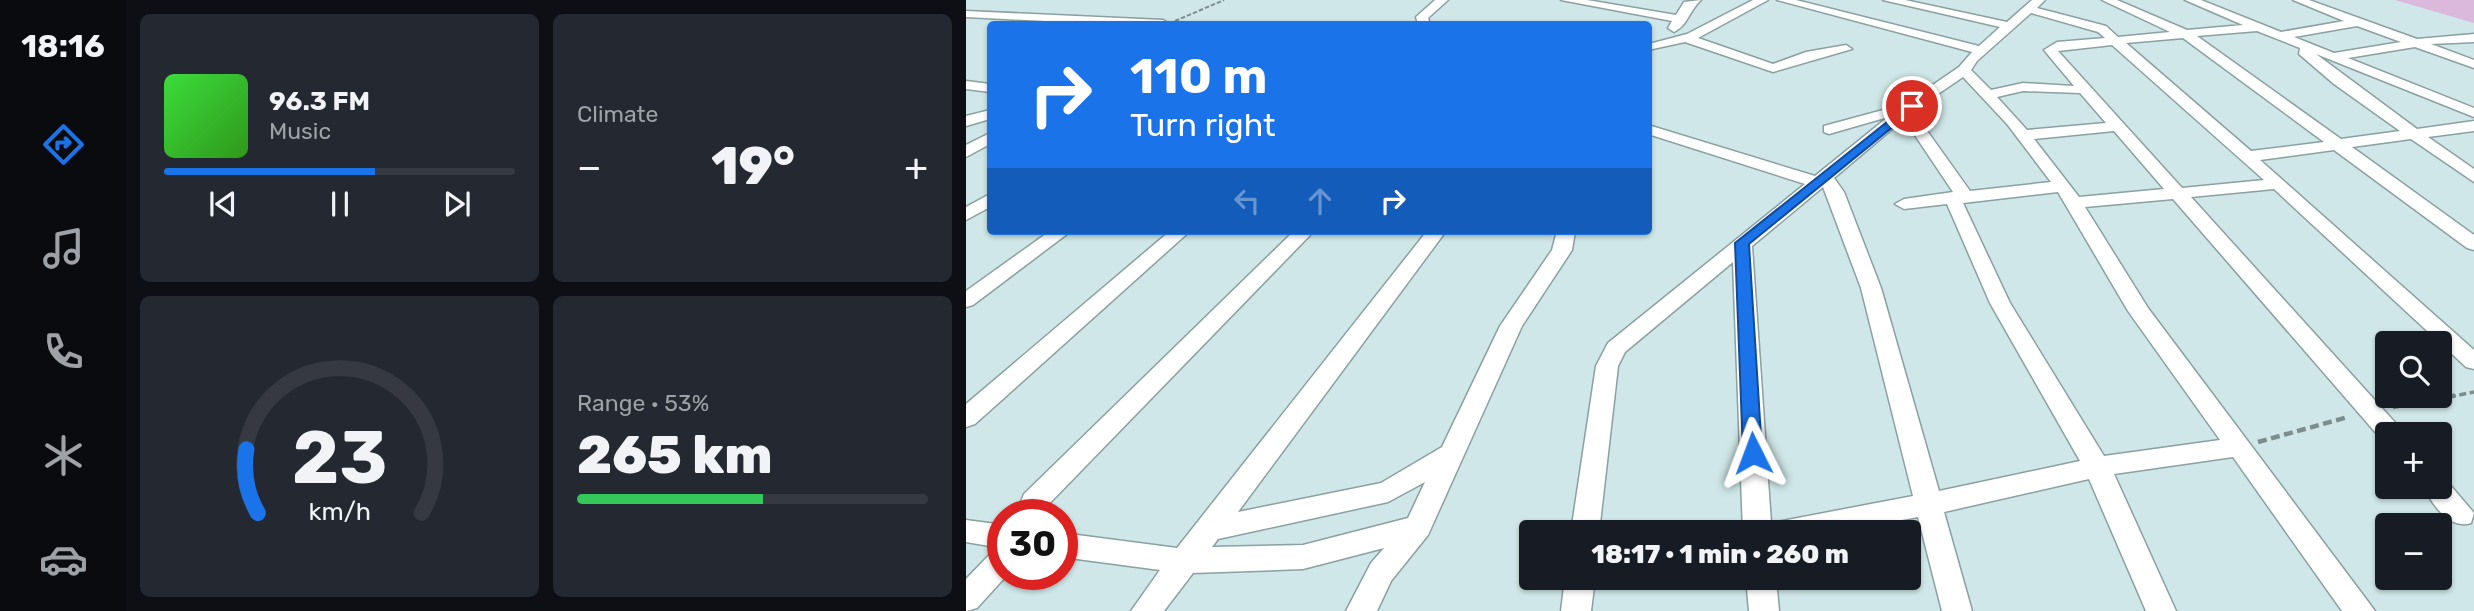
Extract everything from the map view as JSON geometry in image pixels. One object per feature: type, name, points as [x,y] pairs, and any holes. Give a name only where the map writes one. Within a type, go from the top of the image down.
[{"type":"street","points":[[1423,21],[1422,17],[1441,0]]},
{"type":"street","points":[[1567,0],[1682,19]]},
{"type":"street","points":[[1652,52],[1687,39],[1762,0]]},
{"type":"street","points":[[1783,0],[1981,50]]},
{"type":"street","points":[[1889,0],[2010,26]]},
{"type":"street","points":[[2108,0],[2186,34],[2474,244]]},
{"type":"street","points":[[2191,0],[2474,113]]},
{"type":"street","points":[[2299,0],[2474,64]]},
{"type":"street","points":[[1652,50],[1660,34],[1676,27],[1692,2],[1731,16]]},
{"type":"street","points":[[1587,520],[1611,355],[1742,243],[1909,108],[1964,70],[1981,50],[2010,26],[2029,3],[2102,29],[2112,41],[2134,56],[2474,362]]},
{"type":"street","points":[[966,14],[1105,21]]},
{"type":"street","points":[[2284,37],[2388,16]]},
{"type":"street","points":[[2259,27],[2050,48],[2380,422]]},
{"type":"street","points":[[2284,37],[2339,82],[2474,177]]},
{"type":"street","points":[[2334,57],[2420,43],[2474,38]]},
{"type":"street","points":[[1687,39],[1773,68],[1811,55],[1846,49]]},
{"type":"street","points":[[1964,70],[2024,135],[2068,195],[2138,311],[2360,611]]},
{"type":"street","points":[[966,85],[987,88]]},
{"type":"street","points":[[1988,95],[2023,87],[2074,90],[2084,87]]},
{"type":"street","points":[[1829,130],[1909,108]]},
{"type":"street","points":[[1909,108],[1958,196],[2000,303],[2097,467],[2161,611]]},
{"type":"street","points":[[966,121],[987,115]]},
{"type":"street","points":[[2024,135],[2119,125]]},
{"type":"street","points":[[2245,157],[2474,126]]},
{"type":"street","points":[[1652,130],[1821,180],[1835,192],[1871,288],[1957,611]]},
{"type":"street","points":[[966,152],[987,140]]},
{"type":"street","points":[[1904,204],[1958,196],[2180,193],[2278,184]]},
{"type":"street","points":[[966,215],[987,201]]},
{"type":"street","points":[[966,301],[1057,235]]},
{"type":"street","points":[[966,418],[1176,235]]},
{"type":"street","points":[[1037,499],[1301,235]]},
{"type":"street","points":[[1146,611],[1434,235]]},
{"type":"street","points":[[1361,611],[1381,572],[1418,527],[1511,326],[1562,250],[1565,235]]},
{"type":"street","points":[[1742,243],[1756,520]]},
{"type":"street","points":[[1845,520],[1928,505],[2097,467],[2240,447]]},
{"type":"street","points":[[1209,530],[1388,492],[1452,453]]},
{"type":"street","points":[[2447,499],[2461,515]]},
{"type":"street","points":[[1078,547],[1185,561],[1303,556],[1418,527]]},
{"type":"street","points":[[966,531],[987,534]]},
{"type":"street","points":[[966,599],[987,577]]},
{"type":"street","points":[[1576,611],[1579,590]]},
{"type":"street","points":[[1762,590],[1764,611]]},
{"type":"path","points":[[1172,21],[1224,0]]},
{"type":"shaded area","points":[[2395,0],[2474,0],[2474,23]]},
{"type":"route","points":[[1753,453],[1742,243],[1912,106]]}]
